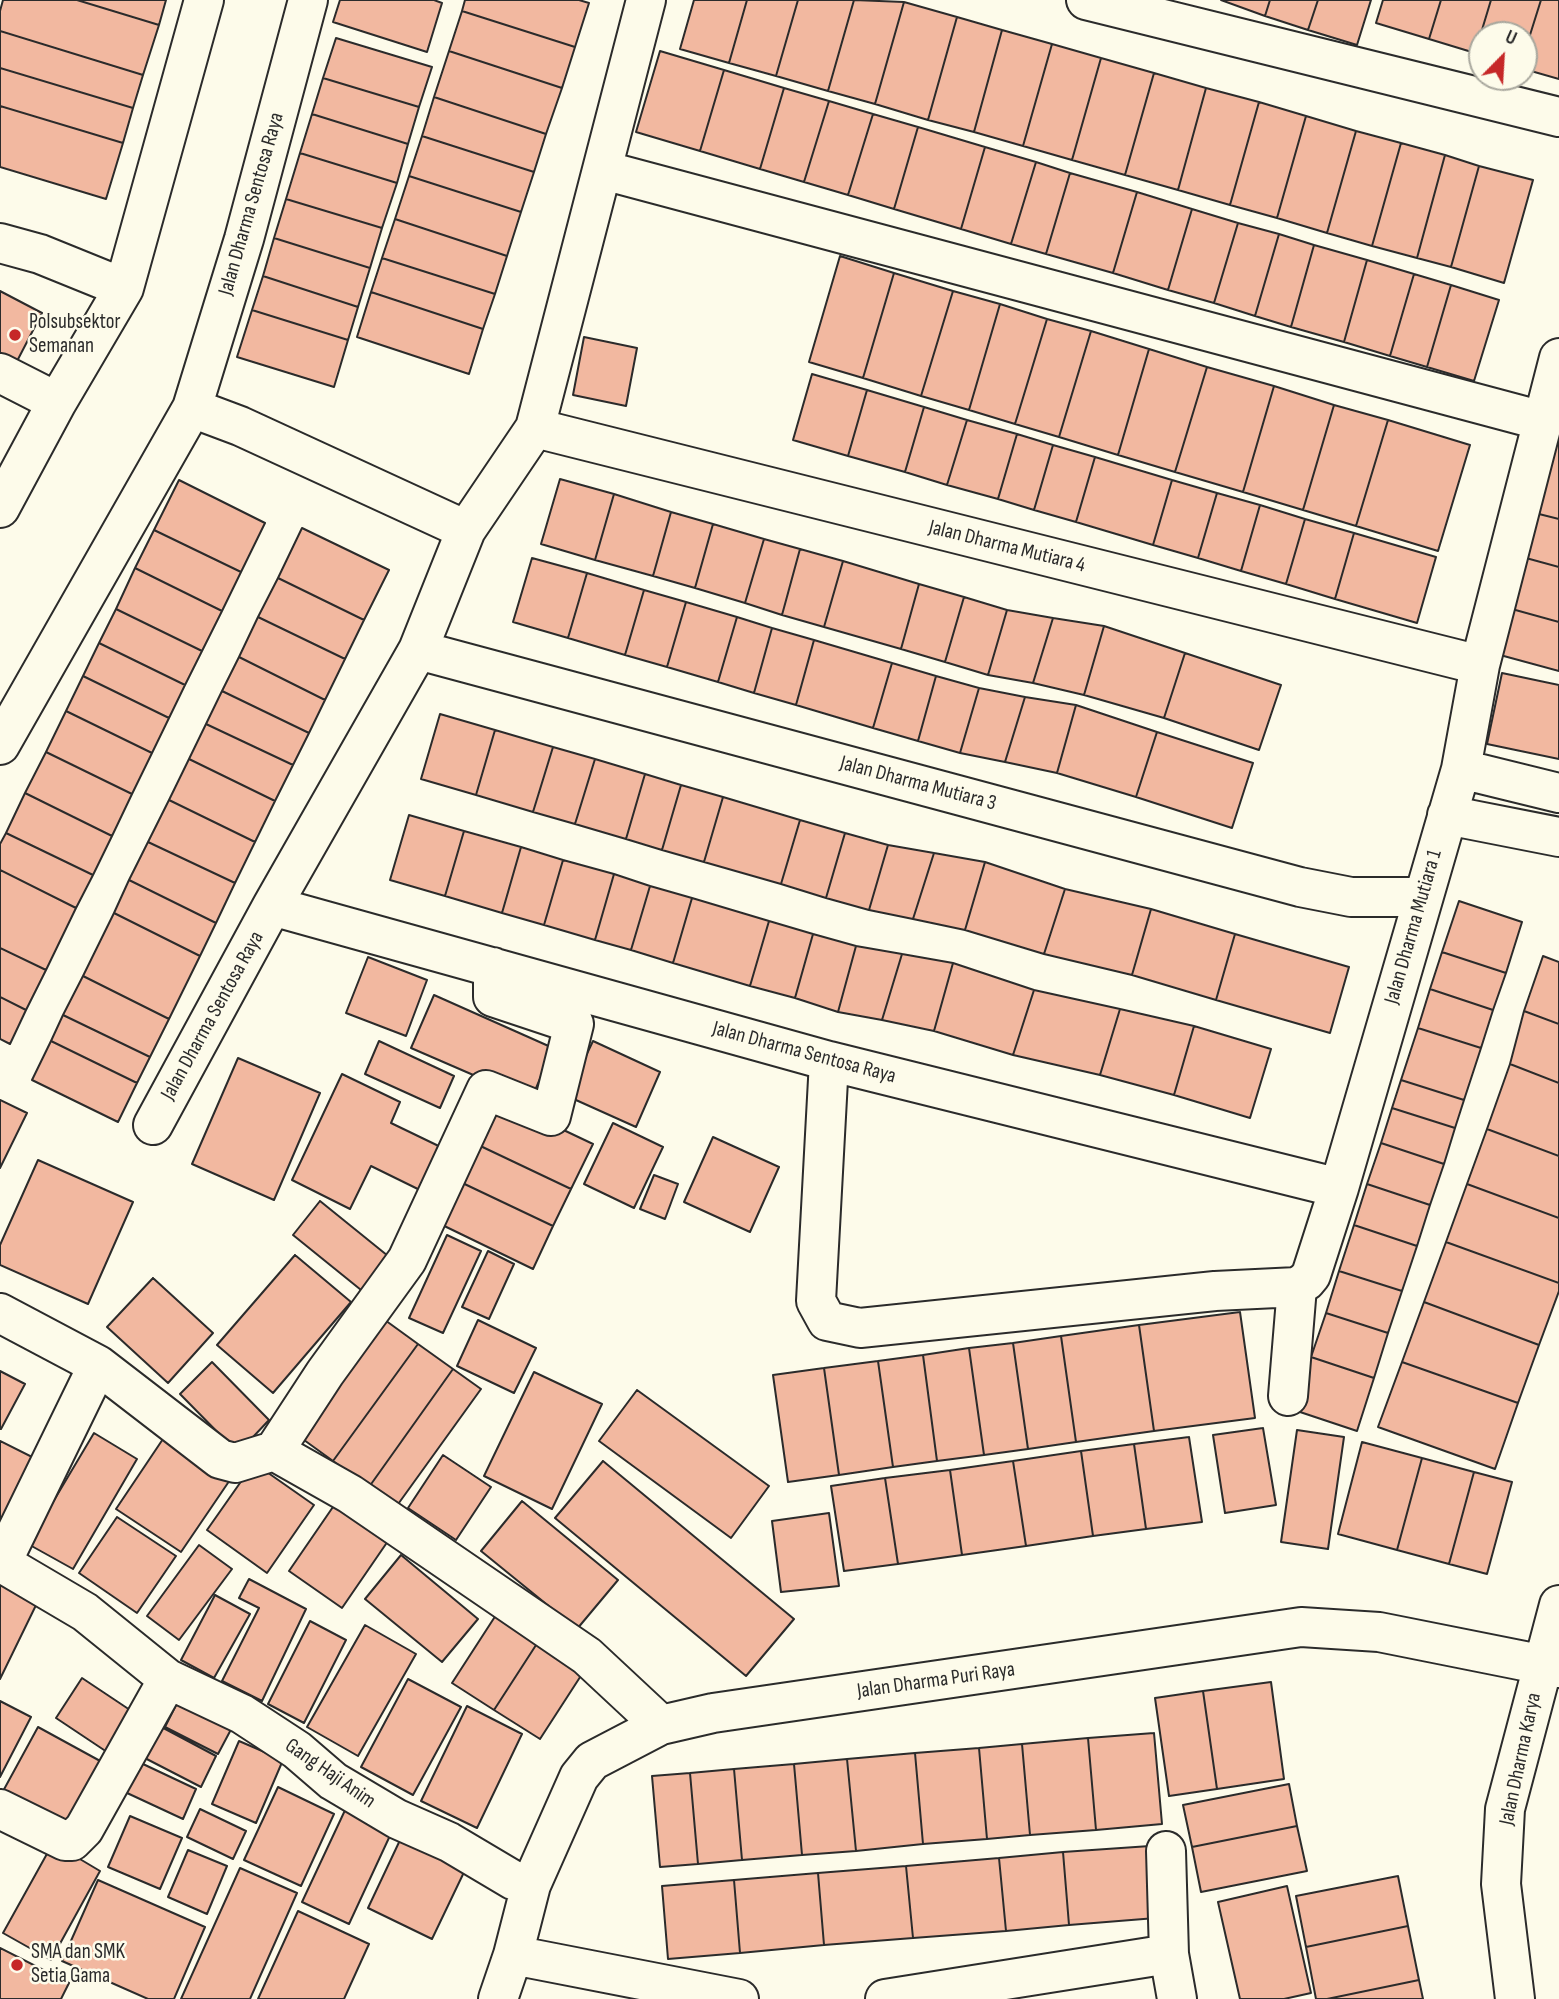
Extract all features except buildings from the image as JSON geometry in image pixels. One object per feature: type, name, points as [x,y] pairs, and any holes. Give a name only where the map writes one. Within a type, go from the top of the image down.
[{"type":"street","points":[[0,508],[57,402],[124,288],[204,0]]},
{"type":"street","name":"Jalan Dharma Sentosa Raya","points":[[0,745],[192,408],[244,239],[308,0]]},
{"type":"street","name":"Jalan Dharma Sentosa Raya","points":[[153,1125],[272,906],[418,650],[466,530],[535,428],[646,0]]},
{"type":"street","points":[[1086,0],[1559,117]]},
{"type":"street","points":[[603,170],[1543,421]]},
{"type":"street","points":[[0,243],[40,254],[124,288]]},
{"type":"street","name":"Jalan Dharma Mutiara 1","points":[[1297,1287],[1311,1275],[1339,1188],[1461,769],[1480,665],[1559,358]]},
{"type":"street","points":[[0,373],[57,402]]},
{"type":"street","points":[[192,408],[253,432],[466,530]]},
{"type":"street","name":"Jalan Dharma Mutiara 4","points":[[535,428],[1480,665]]},
{"type":"street","name":"Jalan Dharma Mutiara 3","points":[[418,650],[1300,887],[1351,897],[1422,897]]},
{"type":"street","points":[[1461,769],[1559,793]]},
{"type":"street","points":[[1447,815],[1559,837]]},
{"type":"street","name":"Jalan Dharma Sentosa Raya","points":[[272,906],[829,1061],[1339,1188]]},
{"type":"street","points":[[0,1313],[98,1365],[219,1460],[235,1463],[274,1451],[325,1373],[407,1260],[485,1090],[551,1116],[574,1024],[493,997],[493,967]]},
{"type":"street","points":[[829,1061],[816,1301],[827,1321],[860,1328],[1215,1291],[1297,1287],[1288,1396]]},
{"type":"street","name":"Gang Haji Anim","points":[[98,1365],[1,1562],[85,1612],[168,1679],[242,1714],[297,1750],[333,1781],[397,1819],[450,1842],[513,1880],[531,1885]]},
{"type":"street","points":[[274,1451],[350,1494],[587,1656],[661,1725]]},
{"type":"street","name":"Jalan Dharma Karya","points":[[1515,1999],[1501,1884],[1505,1809],[1551,1666],[1559,1605]]},
{"type":"street","name":"Jalan Dharma Puri Raya","points":[[498,1999],[513,1955],[531,1885],[579,1777],[592,1761],[661,1725],[727,1711],[1301,1627],[1379,1632],[1551,1666]]},
{"type":"street","points":[[0,1809],[65,1840],[72,1840],[84,1829],[168,1679]]},
{"type":"street","points":[[1166,1851],[1169,1954],[1177,1999]]},
{"type":"street","points":[[885,1999],[1169,1954]]},
{"type":"street","points":[[513,1955],[739,1999]]},
{"type":"place","name":"Polsubsektor Semanan","points":[[15,335]]},
{"type":"place","name":"SMA dan SMK Setia Gama","points":[[17,1965]]}]
